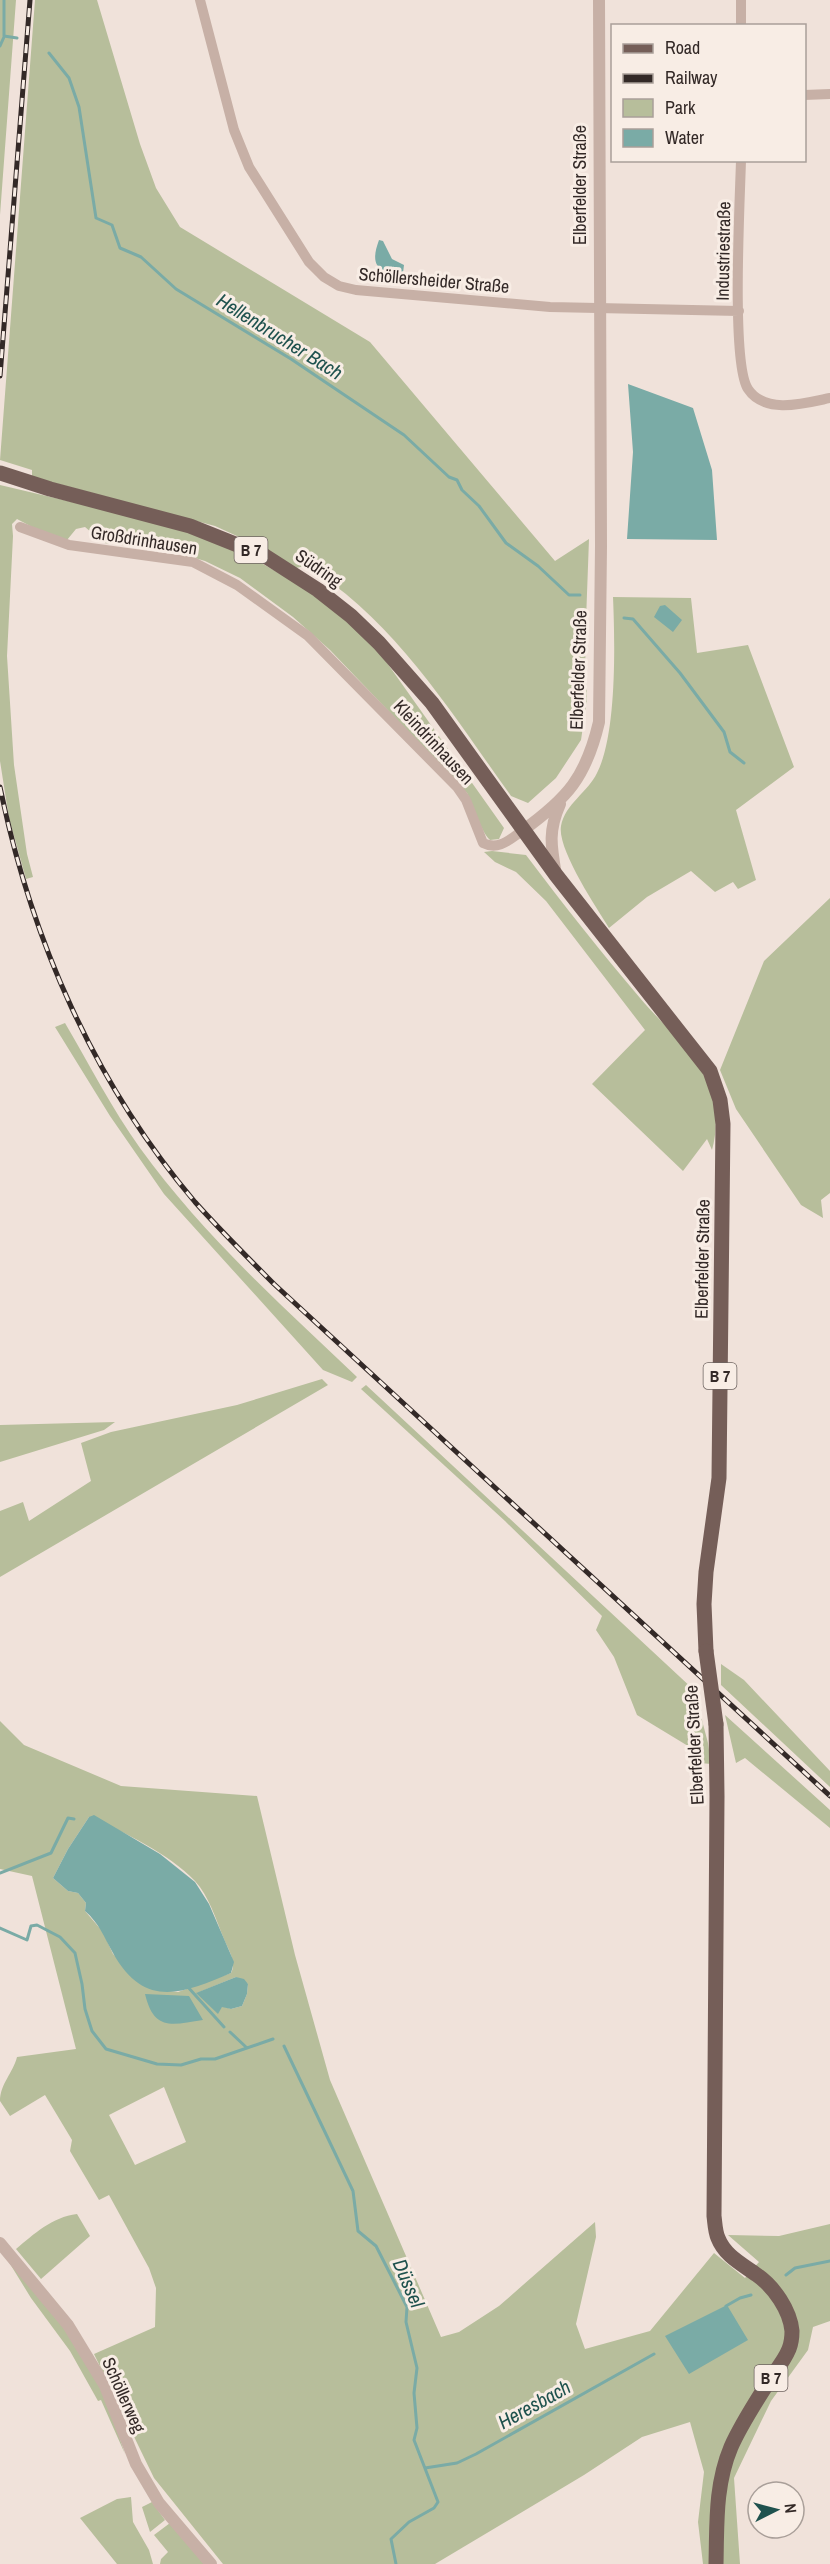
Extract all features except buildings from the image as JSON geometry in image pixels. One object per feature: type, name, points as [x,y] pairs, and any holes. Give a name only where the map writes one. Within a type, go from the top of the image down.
[{"type":"main road","name":"Südring","points":[[0,473],[190,526],[265,555],[318,590],[372,636],[432,703],[522,831]]},
{"type":"main road","name":"Elberfelder Straße","points":[[522,831],[710,1071],[720,1100],[723,1124],[719,1478],[704,1604],[706,1651],[716,1724],[714,2216],[717,2238],[736,2261],[758,2275],[772,2289],[787,2313],[792,2334],[790,2349],[743,2423],[721,2478],[717,2506],[716,2564]]},
{"type":"street","name":"Schöllersheider Straße","points":[[200,0],[234,130],[249,167],[309,262],[324,277],[339,286],[356,290],[505,304],[599,309]]},
{"type":"street","name":"Elberfelder Straße","points":[[522,831],[562,800],[586,765],[598,722],[601,546],[599,0]]},
{"type":"street","points":[[741,0],[741,24]]},
{"type":"street","points":[[806,95],[830,94]]},
{"type":"street","name":"Industriestraße","points":[[599,309],[739,311],[741,162]]},
{"type":"street","points":[[739,311],[740,360],[748,390],[759,399],[786,406],[830,398]]},
{"type":"street","name":"Großdrinhausen","points":[[20,527],[69,545],[173,558],[209,568],[274,610],[308,636],[339,667]]},
{"type":"street","name":"Kleindrinhausen","points":[[339,667],[457,787],[466,800],[483,843],[495,847],[500,846],[522,831]]},
{"type":"street","points":[[556,875],[551,836],[554,819],[562,800]]},
{"type":"street","name":"Schöllerweg","points":[[0,2243],[68,2325],[105,2386],[136,2464],[159,2503],[212,2564]]},
{"type":"green space","points":[[0,0],[16,0],[0,215]]},
{"type":"green space","points":[[35,0],[97,0],[140,144],[156,188],[180,227],[370,342],[555,561],[589,539],[585,648],[587,699],[581,740],[556,778],[528,803],[511,796],[444,701],[393,639],[336,587],[305,566],[296,568],[261,547],[215,526],[32,477],[32,470],[0,460]]},
{"type":"green space","points":[[0,485],[178,527],[251,557],[315,594],[351,622],[380,653],[504,828],[499,839],[490,840],[486,836],[467,793],[330,650],[293,617],[240,578],[205,561],[168,550],[104,543],[85,527],[76,529],[67,540],[36,529],[17,519],[12,524],[7,656],[14,765],[27,854],[33,877],[26,879],[9,818],[0,761]]},
{"type":"green space","points":[[613,597],[691,598],[697,653],[748,645],[794,767],[736,810],[756,880],[738,889],[733,882],[715,892],[691,871],[647,897],[609,928],[571,863],[561,836],[561,826],[567,811],[593,780],[604,756],[613,688]]},
{"type":"green space","points":[[484,852],[526,855],[596,945],[686,1049],[702,1071],[711,1091],[715,1108],[714,1142],[712,1150],[707,1139],[683,1171],[592,1084],[645,1030],[546,901],[516,872],[495,862]]},
{"type":"green space","points":[[830,898],[830,1193],[821,1200],[823,1218],[801,1205],[736,1109],[720,1070],[764,961]]},
{"type":"green space","points":[[65,1023],[120,1118],[164,1180],[243,1268],[357,1377],[352,1382],[323,1370],[164,1194],[110,1116],[55,1027]]},
{"type":"green space","points":[[322,1379],[328,1385],[0,1577],[0,1511],[23,1502],[29,1521],[91,1481],[81,1443],[111,1432],[237,1405]]},
{"type":"green space","points":[[366,1385],[694,1690],[711,1764],[700,1763],[693,1749],[637,1715],[614,1657],[596,1630],[602,1616],[505,1521],[361,1389]]},
{"type":"green space","points":[[115,1422],[104,1430],[0,1462],[0,1425]]},
{"type":"green space","points":[[721,1664],[744,1680],[830,1771],[830,1787],[721,1685]]},
{"type":"green space","points":[[725,1715],[830,1810],[830,1828],[745,1758],[736,1763]]},
{"type":"green space","points":[[0,1721],[24,1745],[121,1786],[257,1796],[295,1955],[330,2080],[441,2337],[459,2332],[499,2306],[595,2222],[596,2237],[576,2324],[585,2349],[650,2331],[714,2253],[745,2278],[759,2262],[728,2235],[779,2236],[830,2224],[830,2321],[813,2327],[808,2350],[771,2401],[734,2478],[740,2564],[703,2564],[698,2522],[704,2472],[690,2422],[642,2437],[584,2475],[435,2564],[223,2564],[154,2478],[94,2354],[155,2327],[156,2288],[149,2268],[109,2195],[99,2200],[70,2151],[72,2140],[45,2095],[10,2116],[0,2101],[2,2089],[17,2057],[76,2049],[32,1876],[0,1869]],"holes":[[[89,1817],[159,1852],[195,1881],[208,1901],[230,1951],[233,1964],[231,1973],[178,1992],[153,1989],[113,1954],[103,1932],[85,1911],[86,1903],[78,1893],[68,1891],[53,1878],[68,1849]],[[236,1977],[248,1984],[242,2006],[231,2009],[222,2006],[218,2013],[197,1993]],[[164,2087],[186,2142],[135,2165],[109,2115]]]},
{"type":"green space","points":[[77,2214],[90,2236],[41,2279],[16,2249],[51,2222]]},
{"type":"green space","points":[[7,2259],[64,2326],[105,2394],[125,2454],[101,2400],[98,2401],[70,2351],[31,2298]]},
{"type":"green space","points":[[131,2497],[133,2522],[149,2550],[153,2564],[117,2564],[80,2518],[117,2499]]},
{"type":"green space","points":[[152,2502],[165,2520],[150,2532],[142,2507]]},
{"type":"green space","points":[[170,2523],[204,2564],[160,2564],[161,2559],[168,2552],[154,2535]]},
{"type":"water","points":[[379,240],[383,241],[392,259],[404,265],[403,273],[388,272],[378,267],[375,257]]},
{"type":"water","points":[[628,384],[693,408],[712,470],[717,540],[627,539],[633,452]]},
{"type":"water","points":[[665,605],[682,620],[673,632],[654,617],[660,606]]},
{"type":"water","points":[[94,1815],[160,1854],[195,1882],[209,1904],[234,1962],[231,1973],[196,1987],[165,1992],[138,1983],[125,1971],[98,1925],[85,1911],[86,1903],[78,1893],[68,1891],[53,1878],[68,1849],[89,1817]]},
{"type":"water","points":[[236,1977],[244,1979],[248,1984],[242,2006],[231,2009],[222,2007],[218,2014],[196,1993]]},
{"type":"water","points":[[145,1994],[189,1996],[203,2020],[165,2023],[153,2014]]},
{"type":"water","points":[[727,2305],[748,2340],[689,2374],[665,2336]]},
{"type":"waterway","name":"Hellenbrucher Bach","points":[[4,0],[4,36],[17,38]]},
{"type":"waterway","points":[[0,46],[4,37]]},
{"type":"waterway","name":"Hellenbrucher Bach","points":[[49,53],[69,78],[79,107],[96,218],[112,225],[120,248],[141,257],[176,289],[291,359],[404,435],[449,477],[457,480],[462,490],[479,506],[506,543],[538,566],[569,595],[580,595]]},
{"type":"waterway","name":"Hellenbrucher Bach","points":[[624,618],[633,619],[680,673],[724,732],[730,752],[744,763]]},
{"type":"waterway","points":[[0,1873],[51,1853],[68,1818],[74,1819]]},
{"type":"waterway","name":"Düssel","points":[[0,1928],[27,1940],[31,1926],[37,1925],[60,1937],[75,1953],[85,2009],[92,2031],[106,2049],[157,2064],[181,2065],[201,2059],[215,2059],[273,2039]]},
{"type":"waterway","points":[[187,1986],[224,2027]]},
{"type":"waterway","points":[[230,2032],[247,2048]]},
{"type":"waterway","name":"Düssel","points":[[284,2046],[353,2191],[358,2231],[376,2246],[407,2307],[406,2322],[417,2368],[414,2393],[417,2428],[414,2440],[438,2502],[434,2508],[409,2522],[391,2539],[396,2564]]},
{"type":"waterway","name":"Heresbach","points":[[786,2275],[795,2268],[830,2261]]},
{"type":"waterway","name":"Heresbach","points":[[726,2306],[751,2295]]},
{"type":"waterway","name":"Heresbach","points":[[425,2468],[457,2463],[476,2454],[654,2354]]},
{"type":"railway","points":[[0,376],[30,0]]},
{"type":"railway","points":[[0,787],[29,899],[71,1007],[126,1108],[159,1156],[195,1202],[274,1284],[830,1796]]}]
